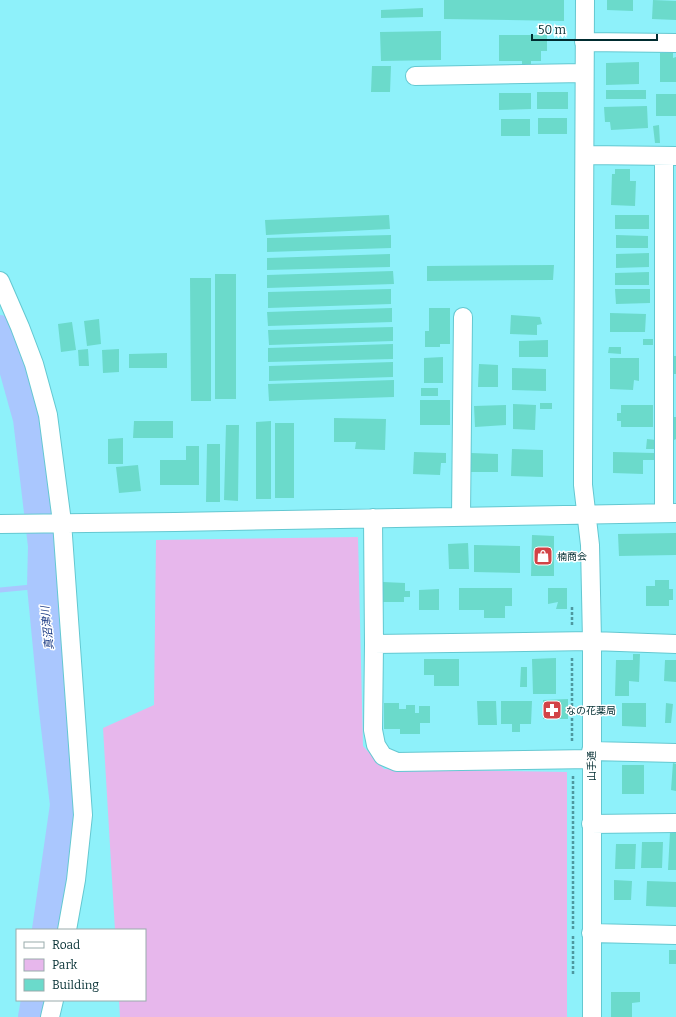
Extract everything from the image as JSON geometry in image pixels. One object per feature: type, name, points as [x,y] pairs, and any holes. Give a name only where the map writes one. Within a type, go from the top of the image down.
[{"type":"street","name":"山手通","points":[[585,0],[583,485],[590,545],[592,641],[592,1017]]},
{"type":"street","points":[[584,42],[676,43]]},
{"type":"street","points":[[415,76],[584,73]]},
{"type":"street","points":[[0,524],[670,513],[670,156],[585,155]]},
{"type":"street","points":[[0,281],[34,364],[48,415],[82,815],[76,880],[67,929]]},
{"type":"street","points":[[461,517],[463,317]]},
{"type":"street","points":[[373,518],[373,730],[376,745],[383,756],[396,762],[676,753]]},
{"type":"street","points":[[374,644],[592,641],[676,644]]},
{"type":"street","points":[[591,824],[676,823]]},
{"type":"street","points":[[591,932],[676,935]]},
{"type":"street","points":[[50,1017],[54,1001]]},
{"type":"green space","points":[[358,537],[363,746],[384,769],[567,772],[567,1017],[120,1017],[119,1001],[146,1001],[146,929],[115,929],[103,728],[154,705],[156,540]]},
{"type":"building","points":[[444,0],[564,0],[564,21],[444,19]]},
{"type":"building","points":[[607,0],[633,0],[633,11],[607,10]]},
{"type":"building","points":[[653,0],[676,1],[676,20],[652,19]]},
{"type":"building","points":[[423,8],[423,17],[381,18],[381,10]]},
{"type":"building","points":[[441,31],[441,60],[381,61],[380,32]]},
{"type":"building","points":[[499,35],[547,35],[547,51],[541,51],[541,61],[531,61],[531,68],[522,68],[522,61],[499,61]]},
{"type":"building","points":[[660,53],[673,53],[673,58],[676,57],[676,82],[660,82]]},
{"type":"building","points":[[639,62],[639,84],[606,85],[606,63]]},
{"type":"building","points":[[372,66],[391,66],[390,92],[371,92]]},
{"type":"building","points":[[606,90],[646,90],[646,99],[606,99]]},
{"type":"building","points":[[537,92],[568,92],[568,109],[537,109]]},
{"type":"building","points":[[499,93],[531,93],[531,109],[499,110]]},
{"type":"building","points":[[656,94],[676,94],[676,116],[656,116]]},
{"type":"building","points":[[647,106],[648,128],[611,130],[610,122],[605,122],[604,107]]},
{"type":"building","points":[[538,118],[567,118],[567,134],[538,134]]},
{"type":"building","points":[[501,119],[530,119],[530,136],[501,136]]},
{"type":"building","points":[[659,125],[660,143],[655,143],[653,126]]},
{"type":"building","points":[[615,169],[630,169],[630,181],[636,181],[635,206],[611,205],[612,174],[615,174]]},
{"type":"building","points":[[389,215],[390,229],[266,235],[265,220]]},
{"type":"building","points":[[615,215],[649,215],[649,229],[615,229]]},
{"type":"building","points":[[391,235],[391,248],[267,252],[267,238]]},
{"type":"building","points":[[616,235],[648,236],[648,248],[616,248]]},
{"type":"building","points":[[649,253],[649,267],[616,268],[616,254]]},
{"type":"building","points":[[390,254],[390,267],[267,270],[267,258]]},
{"type":"building","points":[[554,265],[553,280],[427,281],[427,266]]},
{"type":"building","points":[[393,271],[394,284],[267,288],[267,275]]},
{"type":"building","points":[[649,272],[649,285],[615,285],[615,273]]},
{"type":"building","points":[[215,274],[236,274],[236,399],[215,399]]},
{"type":"building","points":[[190,278],[211,278],[211,401],[191,401]]},
{"type":"building","points":[[391,289],[391,304],[268,308],[268,292]]},
{"type":"building","points":[[615,289],[650,289],[650,303],[616,304]]},
{"type":"building","points":[[392,308],[392,322],[268,326],[267,312]]},
{"type":"building","points":[[429,308],[450,308],[450,344],[440,344],[440,347],[425,347],[425,331],[429,331]]},
{"type":"building","points":[[610,313],[646,314],[645,332],[610,332]]},
{"type":"building","points":[[511,315],[540,317],[542,324],[537,325],[537,335],[510,334]]},
{"type":"building","points":[[99,319],[101,344],[87,346],[84,321]]},
{"type":"building","points":[[72,322],[76,350],[61,352],[58,324]]},
{"type":"building","points":[[393,327],[393,341],[269,345],[268,330]]},
{"type":"building","points":[[643,339],[653,339],[653,345],[643,345]]},
{"type":"building","points":[[548,340],[548,357],[519,357],[519,341]]},
{"type":"building","points":[[393,344],[393,359],[268,362],[268,348]]},
{"type":"building","points":[[609,347],[621,347],[621,354],[608,353]]},
{"type":"building","points":[[88,349],[89,366],[79,366],[78,350]]},
{"type":"building","points":[[119,349],[119,372],[103,373],[102,350]]},
{"type":"building","points":[[167,353],[167,368],[129,368],[129,354]]},
{"type":"building","points":[[673,356],[676,356],[676,374],[672,374]]},
{"type":"building","points":[[443,357],[443,383],[424,383],[424,358]]},
{"type":"building","points":[[610,358],[639,358],[639,381],[634,380],[633,390],[610,389]]},
{"type":"building","points":[[393,362],[393,377],[269,381],[269,366]]},
{"type":"building","points":[[479,364],[498,365],[498,387],[478,387]]},
{"type":"building","points":[[512,368],[546,369],[546,391],[512,390]]},
{"type":"building","points":[[394,380],[394,397],[269,401],[268,384]]},
{"type":"building","points":[[421,388],[438,388],[438,396],[421,396]]},
{"type":"building","points":[[420,400],[450,400],[450,425],[420,425]]},
{"type":"building","points":[[540,403],[552,403],[552,409],[540,409]]},
{"type":"building","points":[[513,404],[536,405],[535,430],[513,429]]},
{"type":"building","points":[[506,405],[506,425],[475,427],[474,406]]},
{"type":"building","points":[[621,405],[653,405],[653,427],[621,427],[621,421],[617,421],[617,413],[621,413]]},
{"type":"building","points":[[674,417],[676,417],[676,439],[674,440]]},
{"type":"building","points":[[334,418],[386,419],[385,450],[355,449],[356,442],[334,442]]},
{"type":"building","points":[[134,421],[173,421],[173,438],[133,438]]},
{"type":"building","points":[[271,421],[271,499],[256,499],[256,422]]},
{"type":"building","points":[[275,423],[294,423],[294,498],[275,498]]},
{"type":"building","points":[[226,425],[239,425],[238,501],[224,500]]},
{"type":"building","points":[[123,438],[123,464],[108,464],[108,439]]},
{"type":"building","points":[[647,439],[656,440],[655,449],[646,449]]},
{"type":"building","points":[[207,444],[220,444],[220,502],[206,502]]},
{"type":"building","points":[[186,446],[199,446],[199,485],[160,485],[160,460],[186,460]]},
{"type":"building","points":[[512,449],[543,450],[543,477],[511,476]]},
{"type":"building","points":[[414,452],[446,453],[446,463],[441,463],[440,475],[413,474]]},
{"type":"building","points":[[613,452],[654,453],[654,460],[643,460],[643,474],[613,473]]},
{"type":"building","points":[[471,453],[498,454],[498,472],[471,472]]},
{"type":"building","points":[[138,465],[141,491],[119,493],[116,467]]},
{"type":"building","points":[[676,533],[676,555],[619,556],[618,534]]},
{"type":"building","name":"楠商会","points":[[532,535],[554,536],[554,576],[531,576]]},
{"type":"building","points":[[468,543],[469,569],[449,569],[448,544]]},
{"type":"building","points":[[474,545],[520,546],[520,573],[474,572]]},
{"type":"building","points":[[655,580],[669,580],[669,589],[673,589],[673,600],[669,600],[669,606],[646,606],[646,586],[655,586]]},
{"type":"building","points":[[383,582],[405,583],[405,591],[410,591],[410,597],[404,597],[404,602],[383,602]]},
{"type":"building","points":[[459,588],[512,588],[512,606],[505,606],[505,618],[484,618],[484,610],[459,610]]},
{"type":"building","points":[[548,588],[567,588],[567,609],[556,609],[558,602],[548,604]]},
{"type":"building","points":[[439,589],[439,610],[419,610],[419,590]]},
{"type":"building","points":[[633,654],[640,654],[639,682],[629,681],[629,696],[615,696],[616,660],[633,660]]},
{"type":"building","points":[[556,658],[556,694],[533,694],[532,659]]},
{"type":"building","points":[[424,659],[459,659],[459,686],[434,686],[434,675],[424,675]]},
{"type":"building","points":[[665,660],[676,660],[676,682],[664,681]]},
{"type":"building","points":[[521,667],[527,667],[527,687],[520,687]]},
{"type":"building","points":[[568,699],[568,719],[543,719],[543,700]]},
{"type":"building","points":[[477,701],[496,701],[497,725],[478,725]]},
{"type":"building","points":[[501,701],[532,701],[531,724],[520,724],[520,732],[512,732],[512,724],[501,724]]},
{"type":"building","points":[[384,703],[399,703],[399,709],[406,709],[406,705],[415,705],[415,713],[419,713],[419,706],[430,706],[430,723],[420,723],[420,734],[400,734],[400,729],[384,729]]},
{"type":"building","points":[[622,703],[646,703],[646,727],[622,726]]},
{"type":"building","points":[[666,703],[673,704],[671,723],[665,723]]},
{"type":"building","points":[[673,763],[676,764],[676,791],[671,790]]},
{"type":"building","points":[[622,765],[644,765],[644,794],[622,794]]},
{"type":"building","points":[[670,832],[676,833],[676,870],[668,870]]},
{"type":"building","points":[[642,842],[663,842],[662,868],[641,868]]},
{"type":"building","points":[[616,844],[636,844],[635,869],[615,869]]},
{"type":"building","points":[[614,880],[632,881],[631,900],[614,900]]},
{"type":"building","points":[[647,881],[676,882],[676,907],[646,906]]},
{"type":"building","points":[[669,950],[676,950],[676,964],[669,964]]},
{"type":"building","points":[[611,992],[640,992],[640,1002],[632,1003],[632,1017],[611,1017]]},
{"type":"waterway","name":"真沼津川","points":[[0,330],[8,347],[28,419],[43,546],[42,586],[65,805],[47,929]]},
{"type":"waterway","points":[[0,590],[42,586]]},
{"type":"waterway","name":"真沼津川","points":[[33,1017],[36,1001]]},
{"type":"place","name":"楠商会","points":[[543,556]]},
{"type":"place","name":"なの花薬局","points":[[552,710]]}]
